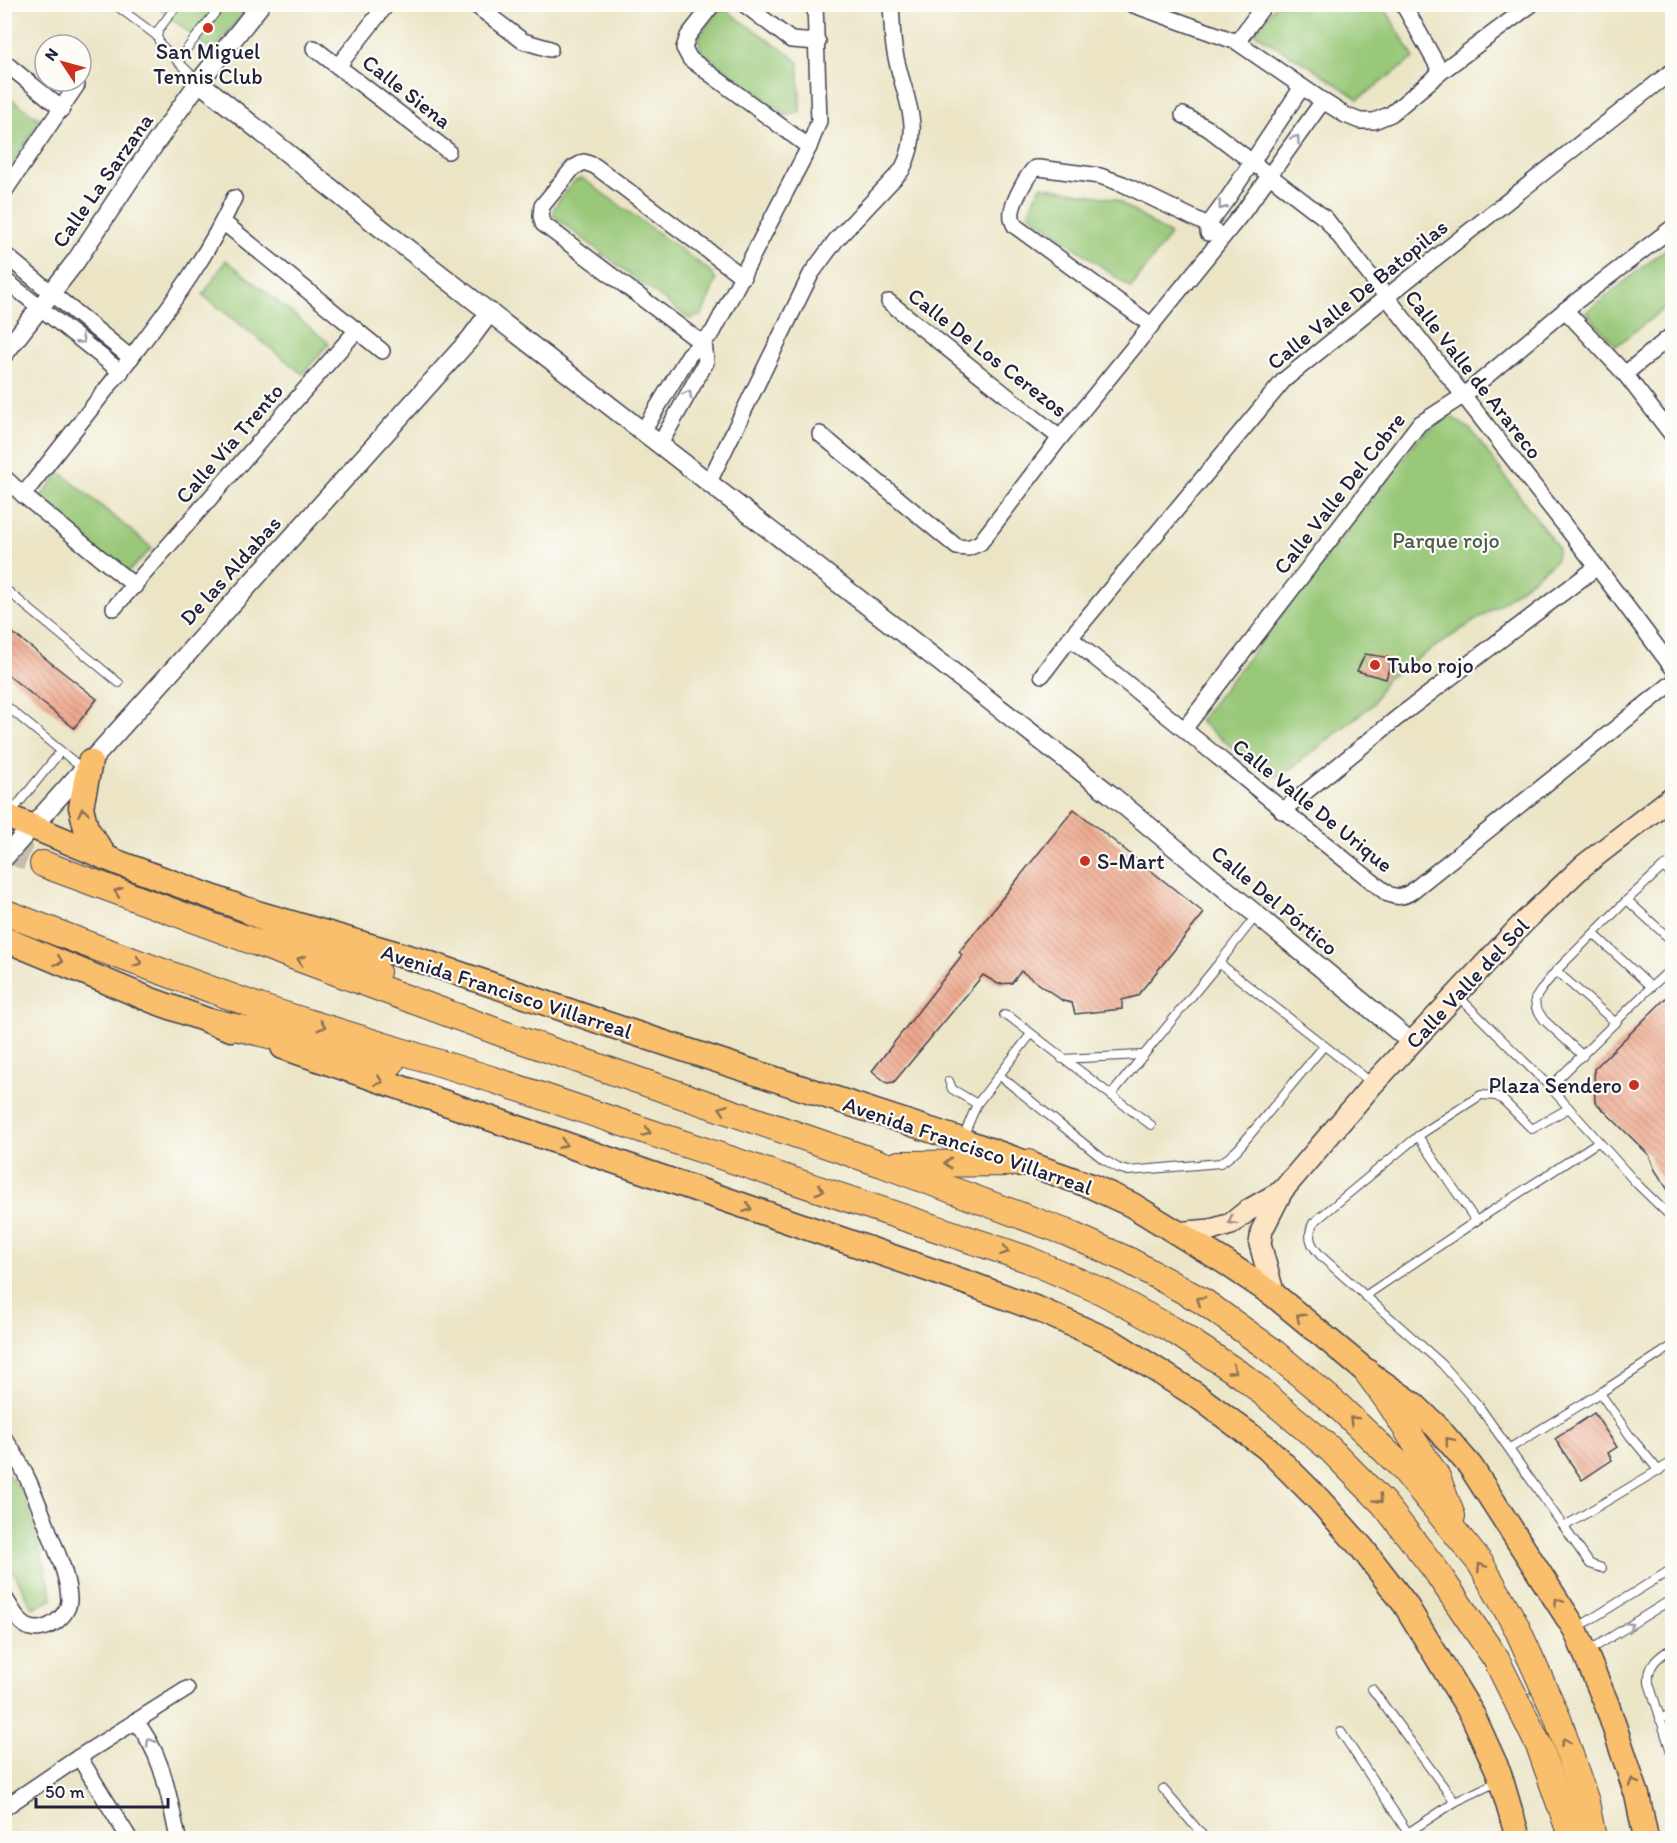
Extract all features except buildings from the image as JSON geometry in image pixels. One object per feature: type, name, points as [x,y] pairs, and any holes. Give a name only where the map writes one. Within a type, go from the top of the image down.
[{"type":"highway","name":"Avenida Francisco Villarreal","points":[[43,864],[512,1037],[882,1164],[1065,1232],[1130,1261],[1203,1302],[1271,1350],[1337,1404],[1401,1466],[1481,1564],[1540,1678],[1557,1719],[1586,1802],[1593,1839]]},
{"type":"highway","points":[[250,911],[512,1037]]},
{"type":"highway","points":[[4,912],[259,1007],[494,1080],[1027,1259],[1103,1292],[1173,1330],[1244,1377],[1329,1448],[1384,1504],[1434,1568],[1496,1659],[1540,1748],[1572,1839]]},
{"type":"highway","points":[[213,1022],[376,1061],[494,1080]]},
{"type":"highway","points":[[882,1164],[1028,1163]]},
{"type":"highway","points":[[1367,1372],[1389,1402],[1437,1478],[1461,1538]]},
{"type":"main road","points":[[87,765],[81,807],[86,828],[106,858]]},
{"type":"main road","name":"Calle Valle del Sol","points":[[1274,1295],[1260,1244],[1262,1230],[1282,1191],[1373,1084],[1524,922],[1583,866],[1670,802]]},
{"type":"main road","name":"Avenida Francisco Villarreal","points":[[6,816],[106,858],[250,911],[425,962],[962,1140],[1091,1186],[1132,1205],[1225,1262],[1274,1295],[1367,1372],[1413,1404],[1436,1426],[1471,1467],[1575,1629],[1608,1705],[1637,1795],[1646,1839]]},
{"type":"main road","points":[[4,939],[151,1000],[376,1081],[965,1282],[1114,1343],[1196,1395],[1266,1448],[1319,1500],[1362,1548],[1405,1604],[1473,1716],[1501,1780],[1518,1839]]},
{"type":"main road","name":"Calle Valle del Sol","points":[[1175,1233],[1211,1230],[1231,1224],[1247,1211],[1282,1191]]},
{"type":"street","name":"Calle La Sarzana","points":[[4,354],[46,300],[199,82],[261,4]]},
{"type":"street","name":"Calle Siena","points":[[339,66],[387,4]]},
{"type":"street","points":[[474,4],[523,41],[550,49]]},
{"type":"street","points":[[713,4],[688,36],[684,48],[690,59],[809,147]]},
{"type":"street","points":[[744,4],[792,40],[818,42]]},
{"type":"street","points":[[643,431],[689,355],[713,332],[809,147],[819,121],[815,4]]},
{"type":"street","points":[[709,482],[811,274],[836,240],[902,170],[909,157],[913,140],[913,123],[894,47],[891,4]]},
{"type":"street","points":[[1131,4],[1237,42],[1323,101],[1345,115],[1360,121],[1374,121],[1390,114],[1441,72],[1532,4]]},
{"type":"street","points":[[1237,42],[1264,4]]},
{"type":"street","points":[[1402,4],[1441,72]]},
{"type":"street","name":"Calle Siena","points":[[314,48],[448,151]]},
{"type":"street","points":[[6,66],[62,109]]},
{"type":"street","name":"Calle Valle De Batopilas","points":[[1042,675],[1070,638],[1284,380],[1672,71]]},
{"type":"street","name":"Calle Del Pórtico","points":[[199,82],[373,222],[1110,794],[1411,1042]]},
{"type":"street","points":[[1208,254],[1208,225],[1302,87]]},
{"type":"street","points":[[4,192],[72,93]]},
{"type":"street","name":"Calle De Los Cerezos","points":[[820,434],[957,547],[972,548],[980,543],[1060,438],[1270,177],[1323,101]]},
{"type":"street","name":"Calle Valle de Arareco","points":[[1183,115],[1209,129],[1326,219],[1385,298],[1597,567],[1672,668]]},
{"type":"street","points":[[704,342],[694,338],[543,224],[542,206],[573,168],[584,162],[595,166],[743,277]]},
{"type":"street","points":[[1151,326],[1015,225],[1012,221],[1012,210],[1029,174],[1035,168],[1039,168],[1100,176],[1123,184],[1208,225],[1222,238]]},
{"type":"street","points":[[23,495],[183,290],[223,222],[234,198]]},
{"type":"street","points":[[223,222],[382,351]]},
{"type":"street","name":"Calle Valle Del Cobre","points":[[1185,728],[1419,424],[1463,396],[1566,310],[1672,228]]},
{"type":"street","points":[[4,254],[46,300],[121,372]]},
{"type":"street","points":[[4,279],[46,300],[131,358]]},
{"type":"street","name":"Calle De Los Cerezos","points":[[889,302],[1060,438]]},
{"type":"street","points":[[1566,310],[1625,374],[1672,435]]},
{"type":"street","name":"De las Aldabas","points":[[4,858],[462,348],[490,312]]},
{"type":"street","name":"Calle Vía Trento","points":[[114,608],[357,330]]},
{"type":"street","points":[[1625,374],[1672,335]]},
{"type":"street","points":[[660,444],[706,362],[704,342]]},
{"type":"street","points":[[4,477],[135,586]]},
{"type":"street","points":[[1282,811],[1397,718],[1597,567]]},
{"type":"street","name":"Calle Valle De Urique","points":[[1070,638],[1185,728],[1282,811],[1394,897],[1405,896],[1672,683]]},
{"type":"street","points":[[4,1438],[15,1453],[34,1491],[66,1576],[69,1601],[64,1614],[42,1629],[27,1627],[20,1621],[4,1597]]},
{"type":"street","points":[[4,1808],[79,1757],[187,1689]]},
{"type":"street","points":[[135,1721],[155,1751],[178,1839]]},
{"type":"street","points":[[79,1757],[129,1839]]},
{"type":"lane","points":[[114,4],[157,36],[160,44],[199,82]]},
{"type":"lane","points":[[157,36],[178,4]]},
{"type":"lane","points":[[178,60],[222,4]]},
{"type":"lane","points":[[4,588],[119,683]]},
{"type":"lane","points":[[4,704],[61,751],[87,765]]},
{"type":"lane","points":[[6,816],[61,751]]},
{"type":"lane","points":[[1583,1056],[1544,1020],[1536,1008],[1535,999],[1556,971],[1663,867],[1672,863]]},
{"type":"lane","points":[[1663,867],[1672,875]]},
{"type":"lane","points":[[1628,900],[1672,941]]},
{"type":"lane","points":[[1110,1095],[1256,916]]},
{"type":"lane","points":[[1594,934],[1651,987]]},
{"type":"lane","points":[[1219,963],[1373,1084]]},
{"type":"lane","points":[[1550,1088],[1672,968]]},
{"type":"lane","points":[[1556,971],[1616,1023]]},
{"type":"lane","points":[[1457,995],[1550,1088],[1637,1184],[1672,1218]]},
{"type":"lane","points":[[1004,1016],[1010,1017],[1151,1125]]},
{"type":"lane","points":[[962,1140],[977,1104],[1031,1034]]},
{"type":"lane","points":[[999,1075],[1118,1168],[1128,1171],[1184,1167],[1220,1163],[1228,1158],[1324,1046]]},
{"type":"lane","points":[[1062,1059],[1141,1055]]},
{"type":"lane","points":[[949,1081],[952,1089],[977,1104]]},
{"type":"lane","points":[[1569,1108],[1532,1129],[1503,1100],[1496,1096],[1481,1095],[1418,1136],[1313,1223],[1309,1238],[1313,1248],[1442,1364],[1478,1405],[1510,1448],[1590,1564],[1602,1568]]},
{"type":"lane","points":[[1418,1136],[1476,1221]]},
{"type":"lane","points":[[1365,1296],[1598,1142]]},
{"type":"lane","points":[[1510,1448],[1672,1346]]},
{"type":"lane","points":[[1600,1393],[1630,1436],[1659,1471]]},
{"type":"lane","points":[[1565,1526],[1672,1462]]},
{"type":"lane","points":[[1575,1629],[1672,1569]]},
{"type":"lane","points":[[1586,1653],[1672,1599]]},
{"type":"lane","points":[[1672,1648],[1651,1666],[1648,1675],[1672,1755]]},
{"type":"lane","points":[[1372,1689],[1455,1802]]},
{"type":"lane","points":[[1660,1720],[1672,1712]]},
{"type":"lane","points":[[1341,1732],[1408,1833]]},
{"type":"lane","points":[[1400,1839],[1455,1802],[1501,1780]]},
{"type":"lane","points":[[1163,1789],[1205,1839]]},
{"type":"green space","name":"San Miguel Tennis Club","points":[[154,5],[250,5],[213,51]]},
{"type":"green space","points":[[1276,5],[1383,5],[1414,58],[1358,99],[1316,70],[1254,33]]},
{"type":"green space","points":[[727,11],[799,63],[800,112],[787,116],[701,51],[698,37],[718,12]]},
{"type":"green space","points":[[11,99],[41,120],[5,174],[5,107]]},
{"type":"green space","points":[[582,178],[710,271],[716,280],[702,315],[689,319],[553,216],[554,208],[573,182]]},
{"type":"green space","points":[[1041,186],[1115,199],[1170,235],[1131,288],[1028,213]]},
{"type":"green space","points":[[1672,244],[1672,302],[1616,346],[1586,312]]},
{"type":"green space","points":[[226,260],[329,343],[303,374],[203,295]]},
{"type":"green space","name":"Parque rojo","points":[[1449,415],[1471,430],[1558,548],[1555,561],[1499,605],[1386,679],[1372,705],[1283,775],[1270,777],[1199,721],[1419,438]]},
{"type":"green space","points":[[60,472],[152,548],[126,574],[36,503]]},
{"type":"green space","points":[[4,1470],[25,1494],[53,1598],[33,1608],[5,1556]]},
{"type":"tunnel","points":[[4,848],[43,864]]},
{"type":"place","name":"San Miguel Tennis Club","points":[[208,28]]},
{"type":"place","name":"Tubo rojo","points":[[1375,665]]},
{"type":"place","name":"S-Mart","points":[[1085,861]]},
{"type":"place","name":"Plaza Sendero","points":[[1634,1085]]}]
